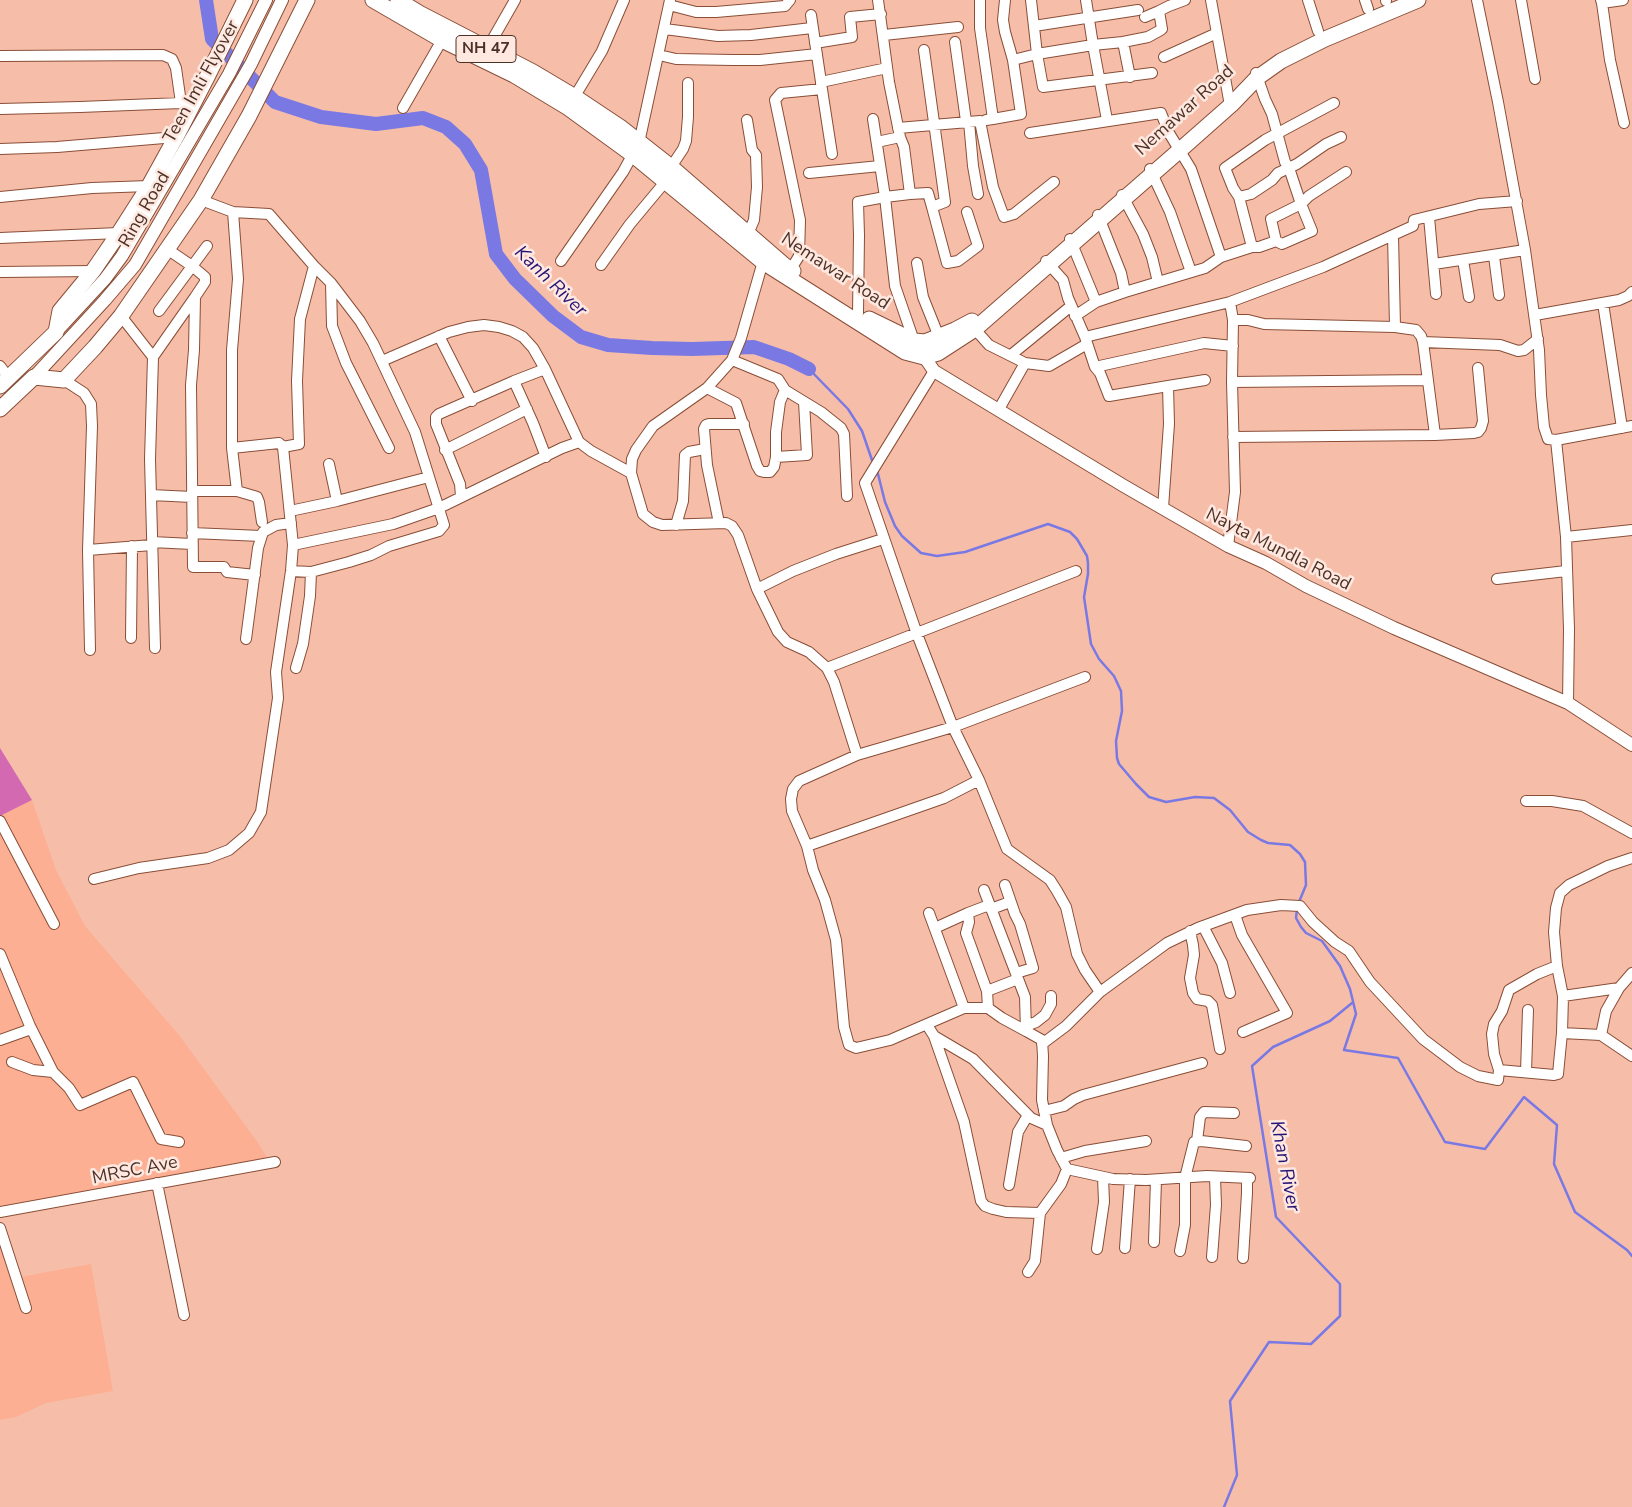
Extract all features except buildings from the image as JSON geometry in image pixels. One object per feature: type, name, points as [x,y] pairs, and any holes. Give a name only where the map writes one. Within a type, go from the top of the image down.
[{"type":"highway","points":[[56,332],[60,311],[93,272],[149,186],[176,137],[186,106],[208,77],[231,25],[245,0]]},
{"type":"highway","points":[[34,377],[64,380],[121,316],[201,200],[249,116],[307,0]]},
{"type":"highway","name":"Nemawar Road","points":[[373,0],[416,18],[477,48],[516,63],[571,102]]},
{"type":"highway","name":"Nemawar Road","points":[[398,0],[442,40],[477,48],[514,75],[620,127],[636,149],[671,167],[748,234],[765,256],[791,269],[858,314],[914,341],[925,342],[972,326]]},
{"type":"highway","name":"Nemawar Road","points":[[1179,147],[1256,75],[1318,31],[1367,5],[1387,0]]},
{"type":"highway","name":"Nemawar Road","points":[[924,357],[938,353],[972,326],[1179,147],[1231,105],[1256,75],[1291,55],[1331,36],[1418,0]]},
{"type":"highway","points":[[636,149],[665,182],[765,256],[905,352],[924,357]]},
{"type":"highway","name":"Ring Road","points":[[3,377],[56,332]]},
{"type":"highway","name":"Ring Road","points":[[0,409],[34,377]]},
{"type":"main road","name":"Teen Imli Flyover","points":[[122,256],[229,74],[266,0]]},
{"type":"main road","name":"Ring Road","points":[[34,377],[135,265],[251,64],[282,0]]},
{"type":"main road","name":"Ring Road","points":[[56,332],[105,279],[122,256]]},
{"type":"main road","name":"Nayta Mundla Road","points":[[914,341],[934,370],[1228,546],[1266,563],[1306,586],[1394,628],[1568,703],[1632,746]]},
{"type":"street","points":[[477,48],[515,0]]},
{"type":"street","points":[[571,102],[602,51],[624,0]]},
{"type":"street","points":[[561,261],[636,149],[670,3],[696,12],[716,12],[785,6],[790,0]]},
{"type":"street","points":[[878,0],[887,68],[899,133],[904,147],[910,194]]},
{"type":"street","points":[[980,0],[980,28],[993,118]]},
{"type":"street","points":[[878,142],[899,133],[934,124],[980,121],[1021,114],[1013,60],[1003,20],[1005,0]]},
{"type":"street","points":[[1032,0],[1037,54],[1043,87],[1152,73]]},
{"type":"street","points":[[1086,0],[1107,120]]},
{"type":"street","points":[[1034,26],[1159,11],[1185,0]]},
{"type":"street","points":[[1212,0],[1229,100]]},
{"type":"street","points":[[1308,0],[1318,31]]},
{"type":"street","points":[[1477,0],[1525,250],[1538,339],[1544,427],[1548,439],[1556,440],[1627,427],[1602,303]]},
{"type":"street","points":[[1521,0],[1535,79]]},
{"type":"street","points":[[1623,0],[1602,2],[1610,60],[1624,123]]},
{"type":"street","points":[[1013,60],[1037,54],[1148,37],[1162,29],[1159,11]]},
{"type":"street","points":[[659,55],[676,59],[760,60],[852,38],[850,18],[881,14]]},
{"type":"street","points":[[811,15],[832,154]]},
{"type":"street","points":[[884,35],[958,27]]},
{"type":"street","points":[[665,29],[718,36],[751,35],[812,28]]},
{"type":"street","points":[[1164,57],[1217,33]]},
{"type":"street","points":[[403,108],[442,40]]},
{"type":"street","points":[[955,42],[978,194]]},
{"type":"street","points":[[1123,42],[1130,77]]},
{"type":"street","points":[[924,50],[945,202],[932,207]]},
{"type":"street","points":[[0,56],[163,55],[172,59],[186,106],[0,109]]},
{"type":"street","points":[[791,269],[799,256],[800,220],[775,100],[780,93],[821,85],[887,68]]},
{"type":"street","points":[[1011,355],[1073,311],[1125,292],[1205,268],[1221,258],[1252,247],[1259,247],[1276,241],[1282,244],[1312,231],[1289,168],[1285,162],[1272,114],[1256,75]]},
{"type":"street","points":[[601,265],[630,224],[665,182],[671,167],[683,149],[686,142],[688,118],[688,84]]},
{"type":"street","points":[[1252,247],[1239,197],[1225,168],[1265,140],[1334,103]]},
{"type":"street","points":[[1030,133],[1161,113],[1169,133],[1191,169],[1221,258]]},
{"type":"street","points":[[747,120],[752,150],[756,156],[757,187],[754,220],[748,234]]},
{"type":"street","points":[[873,120],[878,142],[895,286],[914,341]]},
{"type":"street","points":[[980,121],[993,187],[1004,216],[1014,214],[1054,182]]},
{"type":"street","points":[[0,149],[176,137]]},
{"type":"street","points":[[1239,197],[1251,194],[1272,180],[1278,173],[1306,159],[1326,144],[1341,137]]},
{"type":"street","points":[[809,173],[880,166]]},
{"type":"street","points":[[1151,171],[1170,212],[1191,272]]},
{"type":"street","points":[[1276,241],[1271,219],[1302,204],[1309,196],[1346,172]]},
{"type":"street","points":[[0,197],[92,188],[149,186]]},
{"type":"street","points":[[858,314],[858,202],[885,197],[928,193],[947,263],[958,261],[978,246],[967,212]]},
{"type":"street","points":[[1123,196],[1144,234],[1158,282]]},
{"type":"street","points":[[201,200],[233,212],[269,214],[331,283],[360,321],[382,361],[415,432],[444,525],[439,531],[388,546],[371,555],[349,562],[311,572],[292,571]]},
{"type":"street","points":[[972,326],[989,345],[1025,363],[1049,366],[1086,340],[1230,302],[1323,267],[1412,226],[1414,220],[1479,204],[1517,201]]},
{"type":"street","points":[[233,212],[238,279],[232,350],[232,448],[237,491]]},
{"type":"street","points":[[1098,217],[1121,273],[1125,292]]},
{"type":"street","points":[[1429,217],[1436,294]]},
{"type":"street","points":[[0,238],[119,233]]},
{"type":"street","points":[[1393,235],[1395,327]]},
{"type":"street","points":[[1071,241],[1096,302]]},
{"type":"street","points":[[159,311],[208,246]]},
{"type":"street","points":[[155,648],[151,495],[153,357],[205,282],[205,277],[201,273],[166,249]]},
{"type":"street","points":[[1434,264],[1525,250]]},
{"type":"street","points":[[765,256],[741,338],[732,360],[707,388],[653,426],[636,450],[631,466],[643,514],[654,522],[662,525],[726,523],[732,526],[738,535],[757,589],[778,632],[787,642],[809,652],[827,668],[834,682],[856,755]]},
{"type":"street","points":[[1494,256],[1499,295]]},
{"type":"street","points":[[1463,260],[1469,297]]},
{"type":"street","points":[[1047,262],[1063,280],[1095,367],[1100,373],[1109,396],[1205,380]]},
{"type":"street","points":[[917,263],[923,297],[939,337]]},
{"type":"street","points":[[283,447],[299,444],[296,380],[300,319],[314,266]]},
{"type":"street","points":[[0,272],[93,272]]},
{"type":"street","points":[[331,283],[332,326],[346,363],[389,448]]},
{"type":"street","points":[[1535,315],[1619,300],[1632,292]]},
{"type":"street","points":[[194,297],[194,350],[191,385],[193,567],[224,567],[228,572],[255,575]]},
{"type":"street","points":[[1228,546],[1235,492],[1232,382],[1233,320],[1230,302]]},
{"type":"street","points":[[121,316],[153,357]]},
{"type":"street","points":[[1233,320],[1248,320],[1264,324],[1395,327],[1416,330],[1423,342],[1435,436]]},
{"type":"street","points":[[382,361],[439,336],[468,326],[484,325],[512,331],[533,348],[545,368],[582,444],[631,466]]},
{"type":"street","points":[[439,336],[472,401]]},
{"type":"street","points":[[1423,342],[1500,345],[1518,351],[1524,350],[1538,339]]},
{"type":"street","points":[[1095,367],[1204,343],[1233,346]]},
{"type":"street","points":[[732,360],[778,379],[785,390],[821,412],[842,428],[844,434],[847,496]]},
{"type":"street","points":[[999,409],[1025,363]]},
{"type":"street","points":[[461,496],[460,484],[445,450],[436,424],[436,417],[439,414],[545,368]]},
{"type":"street","points":[[1233,437],[1435,436],[1478,432],[1483,421],[1478,368]]},
{"type":"street","points":[[934,370],[864,483],[917,634],[954,727],[1008,849],[1050,880],[1066,907],[1077,954],[1100,992]]},
{"type":"street","points":[[64,380],[84,393],[90,404],[92,426],[88,550],[90,650]]},
{"type":"street","points":[[1232,382],[1428,380]]},
{"type":"street","points":[[514,381],[546,457]]},
{"type":"street","points":[[1164,508],[1169,424],[1168,386]]},
{"type":"street","points":[[707,388],[736,403],[757,466],[764,472],[773,470],[776,457],[776,432],[780,402],[785,390]]},
{"type":"street","points":[[776,457],[807,455],[804,402]]},
{"type":"street","points":[[445,450],[527,409]]},
{"type":"street","points":[[719,523],[705,449],[704,429],[706,425],[710,424],[744,424]]},
{"type":"street","points":[[1556,440],[1566,537],[1569,629],[1568,703]]},
{"type":"street","points":[[94,879],[139,868],[208,858],[229,850],[249,833],[261,812],[278,698],[276,672],[292,571],[293,545],[283,447],[279,443],[232,448]]},
{"type":"street","points":[[293,545],[393,524],[439,508],[546,457],[582,444]]},
{"type":"street","points":[[676,525],[683,501],[685,455],[689,452],[705,449]]},
{"type":"street","points":[[328,464],[337,501]]},
{"type":"street","points":[[290,511],[429,477]]},
{"type":"street","points":[[151,495],[237,491],[258,497],[262,522]]},
{"type":"street","points":[[246,638],[262,532],[276,526],[291,523]]},
{"type":"street","points":[[1566,537],[1632,530]]},
{"type":"street","points":[[192,533],[261,536]]},
{"type":"street","points":[[757,589],[793,571],[836,554],[883,539]]},
{"type":"street","points":[[88,550],[152,544],[192,544]]},
{"type":"street","points":[[131,638],[132,546]]},
{"type":"street","points":[[827,668],[1076,571]]},
{"type":"street","points":[[296,668],[303,644],[310,596],[311,572]]},
{"type":"street","points":[[1497,579],[1566,572]]},
{"type":"street","points":[[1085,677],[954,727],[856,755],[799,781],[793,788],[790,799],[792,811],[807,846],[836,940],[844,1027],[849,1045],[856,1048],[890,1040],[964,1008],[988,1008],[1002,1018],[1026,1028],[1042,1040],[1042,1100],[1044,1111],[1047,1125],[1067,1169],[1103,1177],[1130,1179],[1156,1180],[1215,1176],[1248,1178],[1243,1258]]},
{"type":"street","points":[[807,846],[944,798],[978,780]]},
{"type":"street","points":[[1526,801],[1552,800],[1583,806],[1632,833]]},
{"type":"street","points":[[0,821],[54,924]]},
{"type":"street","points":[[1499,1070],[1554,1076],[1558,1074],[1563,996],[1557,966],[1554,932],[1556,908],[1560,893],[1569,885],[1608,866],[1632,858]]},
{"type":"street","points":[[987,991],[1033,968],[1020,924],[1005,886]]},
{"type":"street","points":[[984,890],[1024,997],[1026,1028]]},
{"type":"street","points":[[935,928],[968,913],[1010,902]]},
{"type":"street","points":[[1042,1044],[1066,1026],[1100,992],[1167,943],[1203,926],[1247,910],[1281,905],[1297,906],[1335,942],[1349,951],[1370,982],[1423,1039],[1460,1067],[1478,1076],[1498,1080],[1499,1070],[1494,1054],[1492,1034],[1494,1024],[1502,1011],[1509,990],[1537,974],[1557,966]]},
{"type":"street","points":[[929,913],[964,1008]]},
{"type":"street","points":[[968,913],[970,922],[966,933],[987,991],[988,1008]]},
{"type":"street","points":[[1235,915],[1242,935],[1287,1013],[1243,1032]]},
{"type":"street","points":[[1203,926],[1222,963],[1230,993]]},
{"type":"street","points":[[1190,932],[1194,945],[1190,978],[1193,993],[1197,999],[1208,1000],[1212,1005],[1220,1049]]},
{"type":"street","points":[[0,954],[31,1029],[53,1072],[70,1088],[80,1105],[133,1082],[161,1139],[179,1142]]},
{"type":"street","points":[[1601,1035],[1606,1011],[1619,988],[1632,973]]},
{"type":"street","points":[[1563,996],[1619,988]]},
{"type":"street","points":[[1026,1028],[1045,1015],[1051,1004],[1051,996]]},
{"type":"street","points":[[1526,1072],[1528,1010]]},
{"type":"street","points":[[927,1025],[934,1036],[964,1122],[981,1200],[985,1206],[1006,1212],[1040,1213]]},
{"type":"street","points":[[0,1040],[31,1029]]},
{"type":"street","points":[[1562,1034],[1601,1035],[1632,1056]]},
{"type":"street","points":[[934,1036],[973,1059],[1028,1115],[1047,1125]]},
{"type":"street","points":[[12,1062],[33,1070],[53,1072]]},
{"type":"street","points":[[1044,1111],[1064,1106],[1083,1095],[1202,1063]]},
{"type":"street","points":[[1180,1251],[1185,1225],[1185,1178],[1192,1147],[1197,1141],[1200,1117],[1204,1112],[1234,1113]]},
{"type":"street","points":[[1010,1185],[1018,1132],[1028,1115]]},
{"type":"street","points":[[1061,1158],[1098,1148],[1146,1141]]},
{"type":"street","points":[[1197,1141],[1246,1146]]},
{"type":"street","name":"MRSC Ave","points":[[0,1212],[275,1162]]},
{"type":"street","points":[[1028,1272],[1035,1261],[1040,1213],[1061,1184],[1067,1169]]},
{"type":"street","points":[[1212,1257],[1216,1206],[1215,1176]]},
{"type":"street","points":[[1097,1249],[1104,1207],[1103,1177]]},
{"type":"street","points":[[1126,1248],[1130,1179]]},
{"type":"street","points":[[1154,1242],[1156,1180]]},
{"type":"street","points":[[157,1183],[184,1315]]},
{"type":"street","points":[[0,1228],[26,1308]]},
{"type":"shaded area","points":[[0,748],[32,800],[0,816]]},
{"type":"shaded area","points":[[32,800],[56,870],[85,926],[179,1035],[270,1162],[0,1212],[0,816]]},
{"type":"shaded area","points":[[0,1226],[20,1277],[91,1264],[113,1391],[46,1403],[16,1417],[0,1420]]},
{"type":"waterway","name":"Kanh River","points":[[206,0],[212,39],[275,102],[321,117],[376,124],[423,118],[446,127],[465,144],[481,170],[496,254],[515,279],[553,316],[581,337],[608,345],[652,348],[754,347],[789,359],[809,369]]},
{"type":"waterway","points":[[809,369],[848,409],[862,431],[873,463]]},
{"type":"waterway","points":[[877,470],[885,502],[895,526],[902,536],[921,553],[937,556],[965,552],[1048,524],[1070,532],[1077,539],[1087,556],[1088,563],[1084,597],[1091,644],[1099,659],[1114,676],[1121,691],[1122,711],[1116,741],[1119,764],[1149,797],[1166,802],[1195,797],[1214,798],[1230,810],[1248,832],[1268,843],[1290,845],[1300,854],[1305,862],[1306,885],[1299,902]]},
{"type":"waterway","points":[[1297,909],[1296,918],[1301,927],[1306,933],[1322,941],[1340,966],[1350,989],[1356,1014],[1344,1050],[1398,1058],[1445,1142],[1485,1149],[1524,1097],[1557,1125],[1554,1164],[1575,1212],[1627,1250],[1632,1256]]},
{"type":"waterway","name":"Khan River","points":[[1224,1507],[1237,1475],[1230,1401],[1269,1342],[1311,1344],[1340,1316],[1340,1284],[1276,1217],[1252,1066],[1273,1047],[1330,1021],[1352,1003]]}]
